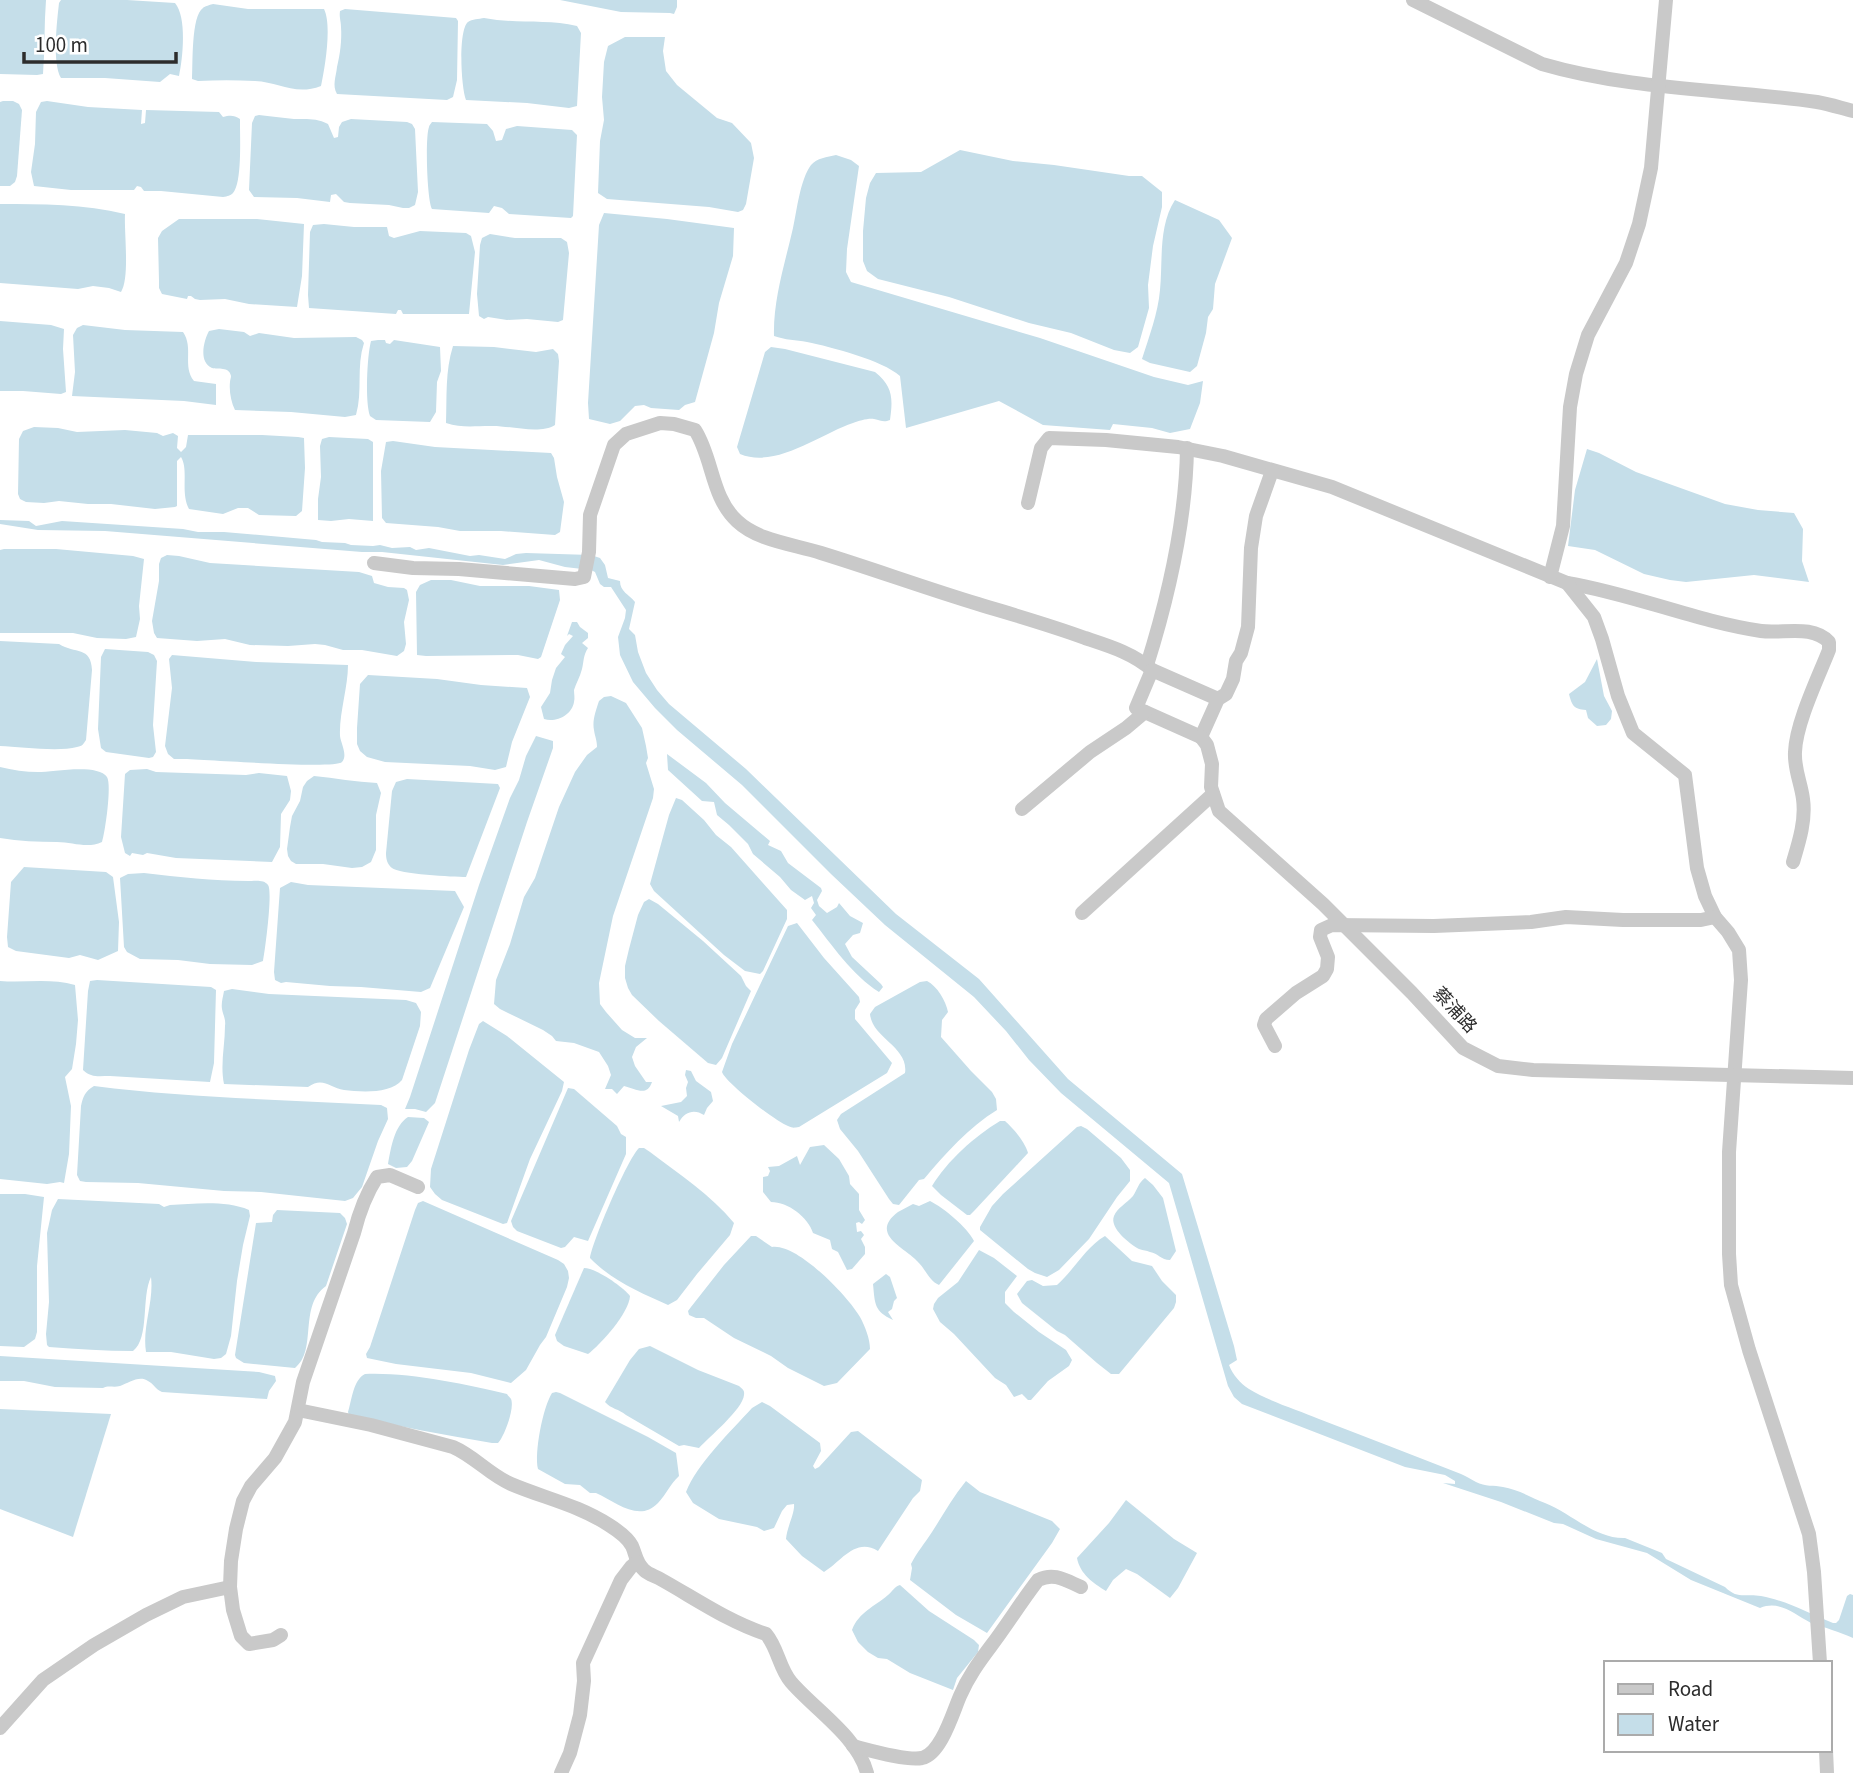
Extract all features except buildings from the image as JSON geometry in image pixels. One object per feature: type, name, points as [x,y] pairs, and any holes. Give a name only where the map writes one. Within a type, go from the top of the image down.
[{"type":"street","points":[[1413,0],[1542,64],[1629,82],[1819,103],[1853,110]]},
{"type":"street","points":[[1550,577],[1563,526],[1570,407],[1576,374],[1588,335],[1626,263],[1639,224],[1651,168],[1666,0]]},
{"type":"street","points":[[374,563],[575,579],[584,577],[589,552],[590,515],[614,445],[625,434],[643,427],[660,423],[674,424],[695,430],[723,505],[740,524],[763,537],[797,545],[1122,651],[1218,699]]},
{"type":"street","points":[[1028,503],[1041,448],[1048,438],[1106,440],[1187,449],[1223,456],[1332,487],[1567,583],[1601,589],[1731,626],[1766,631],[1810,632],[1824,637],[1829,642],[1829,650],[1802,720],[1795,749],[1795,766],[1804,814],[1793,863]]},
{"type":"street","points":[[1187,449],[1185,499],[1178,542],[1150,667],[1136,708],[1201,737],[1218,699],[1226,694],[1233,679],[1236,661],[1248,627],[1251,548],[1256,516],[1272,471]]},
{"type":"street","points":[[1567,583],[1594,617],[1618,696],[1633,733],[1685,775],[1697,868],[1705,896],[1715,916],[1739,950],[1741,980],[1729,1152],[1731,1285],[1749,1350],[1809,1534],[1820,1661]]},
{"type":"street","points":[[1022,808],[1090,752],[1145,712]]},
{"type":"street","name":"蔡浦路","points":[[1201,737],[1207,745],[1212,764],[1211,787],[1219,811],[1345,926],[1463,1048],[1498,1066],[1532,1070],[1853,1078]]},
{"type":"street","points":[[1082,913],[1213,793]]},
{"type":"street","points":[[1275,1046],[1264,1025],[1266,1019],[1323,976],[1328,957],[1320,937],[1321,930],[1332,925],[1434,926],[1531,922],[1566,917],[1701,920],[1715,916]]},
{"type":"street","points":[[281,1635],[273,1640],[249,1644],[241,1636],[233,1610],[231,1561],[243,1500],[251,1486],[275,1458],[295,1422],[303,1382],[358,1215],[371,1186],[377,1177],[390,1175],[418,1187]]},
{"type":"street","points":[[298,1410],[370,1425],[453,1447],[509,1483],[589,1513],[608,1525],[632,1546],[642,1569],[703,1605],[766,1634],[772,1641],[790,1681],[827,1716],[853,1746],[867,1773]]},
{"type":"street","points":[[561,1773],[570,1753],[580,1715],[583,1663],[621,1580],[637,1562]]},
{"type":"street","points":[[853,1746],[911,1758],[923,1758],[932,1753],[979,1661],[1038,1580],[1048,1575],[1081,1587]]},
{"type":"street","points":[[0,1728],[43,1680],[94,1646],[183,1597],[230,1587]]},
{"type":"street","points":[[1826,1752],[1827,1773]]},
{"type":"water","points":[[0,0],[46,0],[43,74],[0,74]]},
{"type":"water","points":[[61,0],[175,3],[183,28],[179,76],[170,74],[160,82],[61,78],[56,42]]},
{"type":"water","points":[[560,0],[677,0],[677,7],[674,14],[621,12]]},
{"type":"water","points":[[213,4],[248,9],[324,9],[328,36],[321,86],[303,90],[255,81],[192,79],[196,20],[203,8]]},
{"type":"water","points":[[345,9],[456,18],[457,80],[453,97],[447,100],[337,94],[335,84],[341,42],[340,11]]},
{"type":"water","points":[[484,18],[577,26],[581,33],[577,106],[569,108],[466,100],[462,72],[463,36],[468,22]]},
{"type":"water","points":[[625,37],[665,37],[663,51],[666,71],[677,85],[717,118],[732,123],[751,143],[754,158],[743,210],[738,212],[709,207],[607,199],[598,193],[600,141],[604,120],[604,62],[608,46]]},
{"type":"water","points":[[13,101],[19,104],[22,110],[17,176],[10,186],[0,186],[0,102]]},
{"type":"water","points":[[41,102],[88,107],[142,110],[141,124],[145,123],[146,110],[219,112],[223,117],[236,117],[240,119],[240,140],[236,188],[231,195],[223,197],[144,191],[137,186],[134,190],[71,190],[34,186],[31,172],[36,112]]},
{"type":"water","points":[[255,116],[320,121],[328,124],[334,138],[338,137],[342,122],[351,119],[412,124],[415,129],[418,192],[415,205],[403,208],[350,203],[344,202],[336,194],[331,195],[330,202],[254,197],[249,190],[252,123]]},
{"type":"water","points":[[432,122],[487,124],[496,141],[502,140],[506,129],[517,126],[572,130],[577,135],[573,216],[509,214],[494,206],[489,213],[432,209],[427,155],[429,126]]},
{"type":"water","points":[[960,150],[1013,161],[1142,176],[1162,192],[1162,207],[1148,285],[1149,308],[1138,347],[1130,353],[1114,350],[1071,333],[878,279],[867,271],[863,261],[866,198],[876,173],[921,172]]},
{"type":"water","points":[[836,155],[859,166],[847,249],[846,272],[851,282],[1040,338],[1154,377],[1188,385],[1203,381],[1200,403],[1190,429],[1170,433],[1152,428],[1113,424],[1110,430],[1043,425],[999,401],[906,428],[900,376],[892,370],[842,351],[774,336],[777,295],[804,179],[813,163]]},
{"type":"water","points":[[1175,200],[1219,220],[1232,238],[1215,284],[1213,309],[1208,317],[1197,366],[1190,372],[1142,359],[1159,299],[1166,221]]},
{"type":"water","points":[[0,204],[79,206],[125,214],[126,266],[121,292],[93,286],[78,289],[0,283]]},
{"type":"water","points":[[604,213],[734,228],[733,256],[695,402],[679,410],[635,406],[620,421],[610,424],[589,419],[588,403],[599,225]]},
{"type":"water","points":[[179,219],[257,219],[304,224],[302,276],[297,307],[249,304],[225,299],[200,300],[191,296],[187,299],[162,294],[159,288],[158,238],[162,231]]},
{"type":"water","points":[[313,225],[387,227],[389,236],[394,238],[420,231],[466,233],[471,236],[475,252],[469,314],[403,314],[398,310],[396,314],[309,308],[310,232]]},
{"type":"water","points":[[490,234],[515,238],[561,238],[567,242],[569,253],[563,320],[484,319],[479,316],[477,294],[480,245],[482,238]]},
{"type":"water","points":[[0,321],[51,325],[64,329],[66,392],[0,391]]},
{"type":"water","points":[[83,325],[183,332],[188,344],[191,375],[194,381],[216,384],[216,405],[72,396],[75,372],[73,335],[77,328]]},
{"type":"water","points":[[219,329],[244,332],[250,336],[259,333],[294,338],[356,337],[362,340],[364,343],[356,415],[345,417],[235,410],[230,393],[230,373],[212,368],[204,356],[204,345],[209,331]]},
{"type":"water","points":[[385,340],[390,344],[394,340],[440,347],[441,371],[437,382],[436,412],[430,422],[376,420],[370,416],[367,390],[371,341]]},
{"type":"water","points":[[453,346],[536,352],[553,349],[558,354],[559,361],[555,425],[532,429],[446,423],[448,374]]},
{"type":"water","points":[[771,347],[875,372],[885,382],[890,393],[890,420],[858,421],[783,454],[754,457],[740,454],[737,447],[765,352]]},
{"type":"water","points":[[34,427],[77,432],[125,430],[163,436],[173,433],[178,436],[177,448],[181,452],[186,447],[188,435],[304,438],[302,511],[296,516],[259,515],[248,508],[238,508],[223,514],[189,509],[181,457],[177,461],[175,507],[155,509],[59,501],[26,502],[20,499],[18,494],[19,439],[23,431]]},
{"type":"water","points":[[322,439],[368,439],[373,442],[373,521],[318,520],[320,446]]},
{"type":"water","points":[[386,442],[435,447],[551,453],[564,502],[560,532],[555,535],[460,531],[386,523],[382,518],[381,471]]},
{"type":"water","points":[[1587,449],[1636,472],[1725,504],[1794,513],[1803,529],[1802,561],[1809,582],[1754,575],[1686,582],[1670,580],[1644,574],[1595,550],[1568,546],[1575,490]]},
{"type":"water","points":[[0,520],[29,521],[36,526],[62,521],[224,532],[351,545],[410,547],[416,550],[429,548],[505,559],[526,553],[591,555],[600,558],[608,578],[620,581],[623,590],[635,602],[629,629],[635,635],[646,673],[669,704],[746,769],[896,914],[979,979],[1068,1079],[1182,1174],[1234,1346],[1237,1360],[1229,1365],[1243,1384],[1274,1401],[1461,1474],[1479,1484],[1508,1488],[1555,1507],[1583,1525],[1662,1553],[1666,1559],[1734,1593],[1780,1601],[1833,1623],[1839,1620],[1847,1596],[1853,1595],[1853,1638],[1813,1624],[1780,1607],[1760,1608],[1691,1580],[1647,1553],[1596,1539],[1563,1524],[1443,1483],[1455,1484],[1455,1481],[1445,1475],[1405,1467],[1242,1404],[1228,1386],[1169,1183],[1061,1093],[974,997],[885,925],[742,785],[655,708],[633,682],[620,655],[618,637],[626,610],[611,587],[600,584],[595,572],[539,560],[503,565],[382,552],[105,531],[38,530],[0,524]]},
{"type":"water","points":[[56,549],[144,559],[140,619],[136,637],[126,639],[97,638],[73,633],[0,633],[0,550]]},
{"type":"water","points":[[167,555],[210,563],[359,572],[372,576],[374,583],[404,588],[409,600],[404,622],[404,651],[397,656],[315,644],[250,645],[225,639],[197,641],[157,638],[152,621],[159,564],[161,558]]},
{"type":"water","points":[[431,580],[451,580],[480,586],[529,586],[559,590],[560,600],[541,657],[417,655],[416,592],[420,585]]},
{"type":"water","points":[[572,622],[577,622],[588,633],[588,638],[582,643],[588,648],[574,690],[573,707],[563,717],[544,719],[541,707],[550,693],[556,668],[565,657],[561,654],[565,645],[573,636],[567,636]]},
{"type":"water","points":[[0,641],[59,644],[89,657],[92,670],[86,740],[82,745],[60,749],[0,746]]},
{"type":"water","points":[[105,649],[148,652],[154,655],[157,661],[153,725],[156,752],[153,757],[106,752],[101,748],[98,729],[101,657]]},
{"type":"water","points":[[172,655],[256,662],[348,665],[340,727],[344,759],[333,764],[315,765],[174,759],[165,746],[172,688],[169,659]]},
{"type":"water","points":[[1597,659],[1604,696],[1612,711],[1611,719],[1606,725],[1597,726],[1588,718],[1586,710],[1574,706],[1569,694],[1585,682]]},
{"type":"water","points":[[368,675],[527,688],[530,697],[512,742],[506,767],[495,770],[470,766],[385,762],[367,757],[357,744],[357,728],[360,684]]},
{"type":"water","points":[[611,696],[626,703],[642,728],[648,758],[646,763],[654,789],[613,916],[599,983],[600,1004],[606,1012],[622,1030],[635,1038],[647,1038],[636,1047],[632,1057],[646,1082],[652,1082],[644,1091],[624,1086],[617,1094],[612,1089],[605,1089],[611,1075],[599,1052],[574,1043],[556,1041],[543,1030],[494,1004],[496,980],[524,897],[535,878],[559,807],[575,772],[587,755],[597,747],[594,723],[599,701]]},
{"type":"water","points":[[536,736],[553,741],[553,748],[435,1103],[426,1112],[405,1109],[479,885],[526,756]]},
{"type":"water","points":[[667,754],[706,783],[770,841],[768,845],[781,851],[788,863],[821,888],[817,900],[827,913],[839,903],[850,916],[863,923],[860,933],[853,935],[845,944],[852,957],[881,984],[883,987],[879,992],[851,968],[812,920],[816,915],[811,908],[814,903],[812,896],[805,900],[753,854],[748,844],[717,815],[714,802],[702,801],[668,770]]},
{"type":"water","points":[[0,767],[33,772],[85,769],[102,773],[107,777],[109,789],[102,842],[85,845],[0,838]]},
{"type":"water","points":[[147,769],[156,772],[246,775],[259,773],[287,776],[291,791],[290,800],[281,814],[280,847],[272,862],[176,858],[147,853],[132,853],[130,856],[125,853],[121,837],[125,774],[130,770]]},
{"type":"water","points":[[314,776],[377,783],[381,793],[376,815],[376,850],[371,862],[352,868],[296,864],[291,861],[287,849],[292,816],[300,801],[303,787]]},
{"type":"water","points":[[407,779],[498,784],[500,788],[466,877],[404,872],[392,868],[388,863],[386,853],[392,791],[396,782]]},
{"type":"water","points":[[676,798],[682,800],[731,847],[787,910],[787,919],[760,974],[745,971],[724,955],[654,891],[650,884]]},
{"type":"water","points":[[24,867],[106,872],[113,877],[119,922],[118,951],[98,960],[80,955],[69,958],[16,951],[8,947],[11,882]]},
{"type":"water","points":[[128,874],[266,883],[270,898],[263,961],[252,965],[210,964],[140,959],[127,952],[124,947],[120,878]]},
{"type":"water","points":[[291,882],[455,891],[464,907],[430,988],[421,992],[281,983],[275,980],[280,888]]},
{"type":"water","points":[[649,899],[703,941],[741,976],[751,991],[722,1058],[716,1065],[708,1063],[659,1021],[628,988],[625,966],[629,949],[638,915],[644,902]]},
{"type":"water","points":[[797,923],[859,997],[855,1019],[892,1063],[887,1073],[794,1128],[762,1110],[741,1093],[722,1072],[732,1044],[788,926]]},
{"type":"water","points":[[0,981],[47,981],[75,985],[78,1020],[72,1069],[65,1077],[71,1106],[69,1154],[64,1183],[0,1179]]},
{"type":"water","points":[[90,981],[211,987],[216,990],[214,1063],[210,1082],[95,1076],[83,1070],[88,991]]},
{"type":"water","points":[[927,981],[938,990],[948,1012],[942,1020],[941,1037],[992,1092],[997,1110],[958,1142],[924,1179],[919,1180],[899,1205],[893,1204],[889,1199],[858,1151],[840,1129],[837,1120],[841,1114],[905,1073],[902,1056],[877,1030],[870,1014],[875,1007],[920,982]]},
{"type":"water","points":[[232,989],[269,994],[406,1000],[416,1003],[421,1012],[420,1026],[402,1080],[391,1088],[367,1091],[344,1090],[322,1083],[308,1087],[224,1084],[225,1024],[222,1002],[224,991]]},
{"type":"water","points":[[483,1021],[507,1036],[564,1082],[530,1159],[507,1223],[503,1224],[442,1200],[430,1187],[431,1169],[469,1050],[479,1024]]},
{"type":"water","points":[[686,1070],[691,1071],[696,1081],[711,1092],[713,1101],[704,1115],[690,1112],[679,1122],[678,1116],[661,1106],[681,1102],[687,1096]]},
{"type":"water","points":[[94,1086],[201,1096],[381,1105],[387,1108],[388,1119],[362,1187],[353,1198],[345,1201],[261,1192],[86,1182],[80,1181],[77,1175],[81,1106],[85,1094]]},
{"type":"water","points":[[568,1088],[574,1089],[617,1126],[626,1137],[626,1154],[588,1241],[574,1237],[561,1248],[517,1231],[511,1221]]},
{"type":"water","points":[[408,1117],[424,1118],[429,1122],[412,1161],[407,1167],[396,1168],[388,1164],[392,1144],[399,1126]]},
{"type":"water","points":[[1000,1121],[1005,1121],[1015,1132],[1028,1153],[974,1211],[967,1215],[932,1186],[945,1167],[962,1150]]},
{"type":"water","points":[[1081,1126],[1121,1158],[1130,1170],[1130,1181],[1089,1239],[1059,1270],[1047,1277],[1028,1269],[980,1230],[980,1227],[992,1206],[1003,1194]]},
{"type":"water","points":[[824,1145],[839,1159],[849,1176],[850,1184],[859,1194],[859,1210],[865,1220],[862,1224],[856,1223],[857,1232],[861,1231],[864,1235],[861,1239],[865,1254],[852,1269],[847,1270],[838,1252],[832,1249],[830,1240],[813,1233],[807,1221],[784,1205],[771,1202],[763,1192],[763,1177],[768,1176],[768,1167],[779,1166],[797,1156],[800,1165],[810,1147]]},
{"type":"water","points":[[639,1148],[650,1152],[694,1185],[734,1223],[730,1235],[677,1300],[668,1305],[617,1279],[590,1258],[611,1201]]},
{"type":"water","points":[[1145,1178],[1163,1198],[1176,1251],[1170,1260],[1135,1247],[1121,1235],[1113,1221],[1115,1213],[1133,1196]]},
{"type":"water","points":[[0,1194],[44,1197],[37,1266],[37,1332],[35,1339],[24,1347],[0,1346]]},
{"type":"water","points":[[58,1199],[159,1204],[164,1207],[220,1204],[249,1210],[226,1354],[214,1359],[171,1352],[146,1352],[151,1277],[146,1295],[142,1337],[133,1351],[49,1347],[46,1334],[49,1302],[47,1233],[52,1210]]},
{"type":"water","points":[[423,1201],[558,1260],[568,1271],[567,1287],[546,1337],[526,1370],[511,1383],[471,1373],[367,1358],[366,1354],[415,1210],[418,1203]]},
{"type":"water","points":[[930,1201],[955,1218],[974,1241],[939,1285],[932,1281],[917,1261],[892,1240],[887,1227],[898,1212],[913,1204],[919,1206]]},
{"type":"water","points":[[277,1210],[340,1213],[347,1224],[326,1286],[313,1305],[306,1350],[295,1368],[244,1363],[235,1355],[256,1223],[272,1222]]},
{"type":"water","points":[[751,1236],[756,1236],[772,1247],[795,1253],[808,1262],[845,1297],[860,1317],[870,1349],[837,1383],[824,1386],[734,1338],[704,1318],[689,1315],[691,1307]]},
{"type":"water","points":[[1105,1236],[1132,1261],[1152,1266],[1176,1295],[1174,1308],[1119,1374],[1111,1374],[1022,1303],[1017,1294],[1027,1281],[1032,1280],[1043,1286],[1057,1285],[1092,1246]]},
{"type":"water","points":[[979,1250],[1017,1276],[1005,1292],[1005,1303],[1039,1332],[1066,1350],[1072,1360],[1069,1366],[1048,1381],[1031,1400],[1022,1394],[1014,1397],[1006,1385],[995,1378],[940,1322],[933,1309],[938,1298],[958,1282]]},
{"type":"water","points":[[584,1268],[609,1279],[630,1296],[620,1319],[588,1354],[564,1346],[557,1341],[555,1335]]},
{"type":"water","points":[[886,1274],[890,1277],[897,1298],[888,1312],[893,1320],[879,1310],[874,1297],[873,1284]]},
{"type":"water","points":[[650,1346],[698,1370],[739,1386],[744,1391],[738,1408],[699,1448],[679,1446],[605,1402],[630,1360],[639,1349]]},
{"type":"water","points":[[0,1356],[259,1372],[275,1376],[276,1381],[267,1399],[162,1392],[145,1379],[103,1388],[55,1387],[24,1381],[0,1381]]},
{"type":"water","points":[[365,1374],[418,1377],[507,1394],[511,1399],[512,1409],[498,1443],[349,1415],[355,1385]]},
{"type":"water","points":[[556,1392],[676,1453],[679,1476],[658,1503],[643,1511],[627,1509],[596,1493],[590,1493],[580,1485],[565,1484],[538,1469],[538,1442],[543,1419],[552,1393]]},
{"type":"water","points":[[762,1402],[820,1443],[821,1451],[813,1466],[815,1469],[851,1432],[858,1431],[922,1480],[920,1491],[878,1551],[870,1547],[855,1549],[824,1572],[802,1556],[786,1539],[794,1504],[787,1505],[782,1511],[774,1528],[764,1531],[719,1519],[693,1503],[686,1492],[698,1470],[752,1408]]},
{"type":"water","points":[[0,1409],[111,1414],[73,1537],[0,1509]]},
{"type":"water","points":[[966,1481],[980,1492],[1052,1521],[1060,1529],[987,1633],[956,1615],[910,1580],[913,1560]]},
{"type":"water","points":[[1126,1500],[1174,1539],[1197,1553],[1170,1598],[1126,1569],[1113,1580],[1106,1591],[1088,1578],[1081,1569],[1077,1558]]},
{"type":"water","points":[[900,1585],[929,1611],[979,1645],[978,1652],[957,1678],[953,1690],[910,1673],[887,1659],[878,1658],[858,1642],[852,1630],[855,1624],[867,1610]]}]
